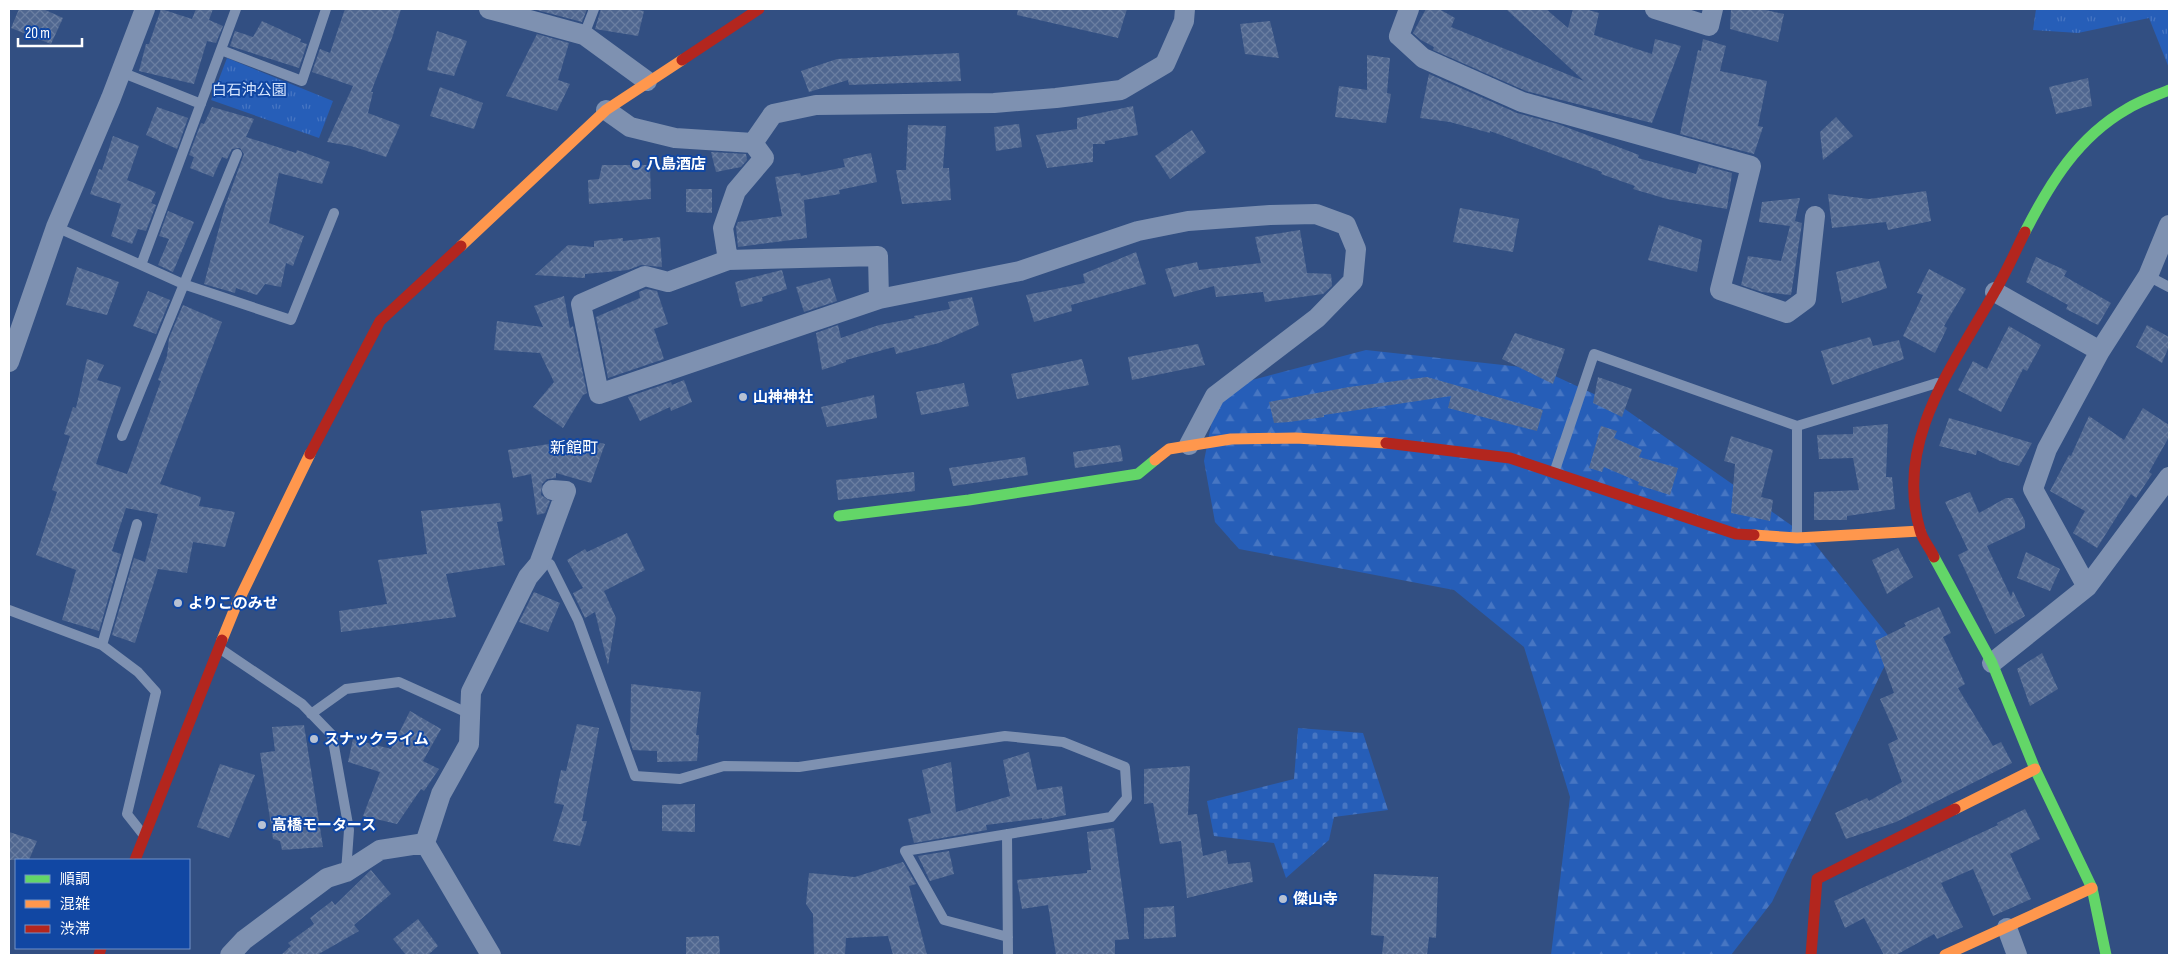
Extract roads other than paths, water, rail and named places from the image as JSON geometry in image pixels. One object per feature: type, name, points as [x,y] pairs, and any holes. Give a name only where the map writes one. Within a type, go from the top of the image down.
[{"type":"street","points":[[9,362],[56,228],[145,9]]},
{"type":"street","points":[[489,9],[584,35],[647,81]]},
{"type":"street","points":[[135,859],[235,608],[303,467],[380,321],[606,110],[647,81],[759,9]]},
{"type":"street","points":[[753,143],[774,114],[816,104],[994,103],[1121,90],[1165,64],[1184,20],[1186,9]]},
{"type":"street","points":[[1408,9],[1399,36],[1423,58],[1522,102],[1751,166],[1720,290],[1787,313],[1806,299],[1815,216]]},
{"type":"street","points":[[1654,9],[1709,26],[1713,9]]},
{"type":"street","points":[[2106,955],[2092,888],[2035,769],[1992,663],[1920,531],[1913,487],[1917,448],[1941,382],[1995,292],[2043,196],[2077,146],[2126,109],[2169,90]]},
{"type":"street","points":[[606,110],[630,127],[675,138],[753,143]]},
{"type":"street","points":[[728,260],[722,228],[736,191],[764,158],[753,143]]},
{"type":"street","points":[[878,299],[878,256],[728,260],[668,282],[645,276],[581,304],[599,394],[878,299],[1020,271],[1138,231],[1188,221],[1270,214],[1316,214],[1346,225],[1356,249],[1353,281],[1317,318],[1215,396],[1189,445]]},
{"type":"street","points":[[2087,587],[2033,490],[2047,449],[2100,351],[2148,276],[2169,225]]},
{"type":"street","points":[[1995,292],[2100,351]]},
{"type":"street","points":[[839,516],[969,500],[1138,474],[1168,449],[1189,445],[1231,439],[1295,438],[1373,442],[1510,458],[1736,534],[1797,538],[1920,531]]},
{"type":"street","points":[[1992,663],[2087,587],[2169,477]]},
{"type":"street","points":[[491,955],[425,843],[441,794],[469,744],[471,692],[528,577],[539,564],[566,491],[552,490]]},
{"type":"street","points":[[1811,955],[1817,879],[2035,769]]},
{"type":"street","points":[[230,955],[244,940],[327,878],[346,872],[380,850],[425,843]]},
{"type":"street","points":[[1945,955],[2092,888]]},
{"type":"street","points":[[2007,928],[2017,955]]},
{"type":"lane","points":[[141,266],[236,9]]},
{"type":"lane","points":[[221,50],[302,81],[326,9]]},
{"type":"lane","points":[[584,35],[594,9]]},
{"type":"lane","points":[[121,72],[201,104]]},
{"type":"lane","points":[[122,436],[237,154]]},
{"type":"lane","points":[[56,228],[183,284],[291,320],[334,214]]},
{"type":"lane","points":[[2148,276],[2169,287]]},
{"type":"lane","points":[[1554,473],[1594,354],[1797,426],[1941,382]]},
{"type":"lane","points":[[1797,426],[1797,538]]},
{"type":"lane","points":[[102,645],[137,524]]},
{"type":"lane","points":[[539,564],[550,564],[578,620],[635,776],[680,779],[724,766],[799,767],[1005,736],[1063,742],[1125,767],[1127,798],[1111,817],[904,851],[944,920],[1008,937]]},
{"type":"lane","points":[[9,610],[102,645],[138,672],[156,692],[127,814],[144,836]]},
{"type":"lane","points":[[219,648],[302,704],[332,734],[349,830],[346,872]]},
{"type":"lane","points":[[311,714],[346,689],[399,682],[470,714]]},
{"type":"lane","points":[[1006,834],[1008,955]]},
{"type":"place","name":"八島酒店","points":[[636,164]]},
{"type":"place","name":"山神神社","points":[[743,397]]},
{"type":"place","name":"よりこのみせ","points":[[178,603]]},
{"type":"place","name":"スナックライム","points":[[314,739]]},
{"type":"place","name":"高橋モータース","points":[[262,825]]},
{"type":"place","name":"傑山寺","points":[[1283,899]]},
{"type":"district","name":"新館町","points":[[574,448]]},
{"type":"park label","name":"白石沖公園","points":[[249,90]]}]
